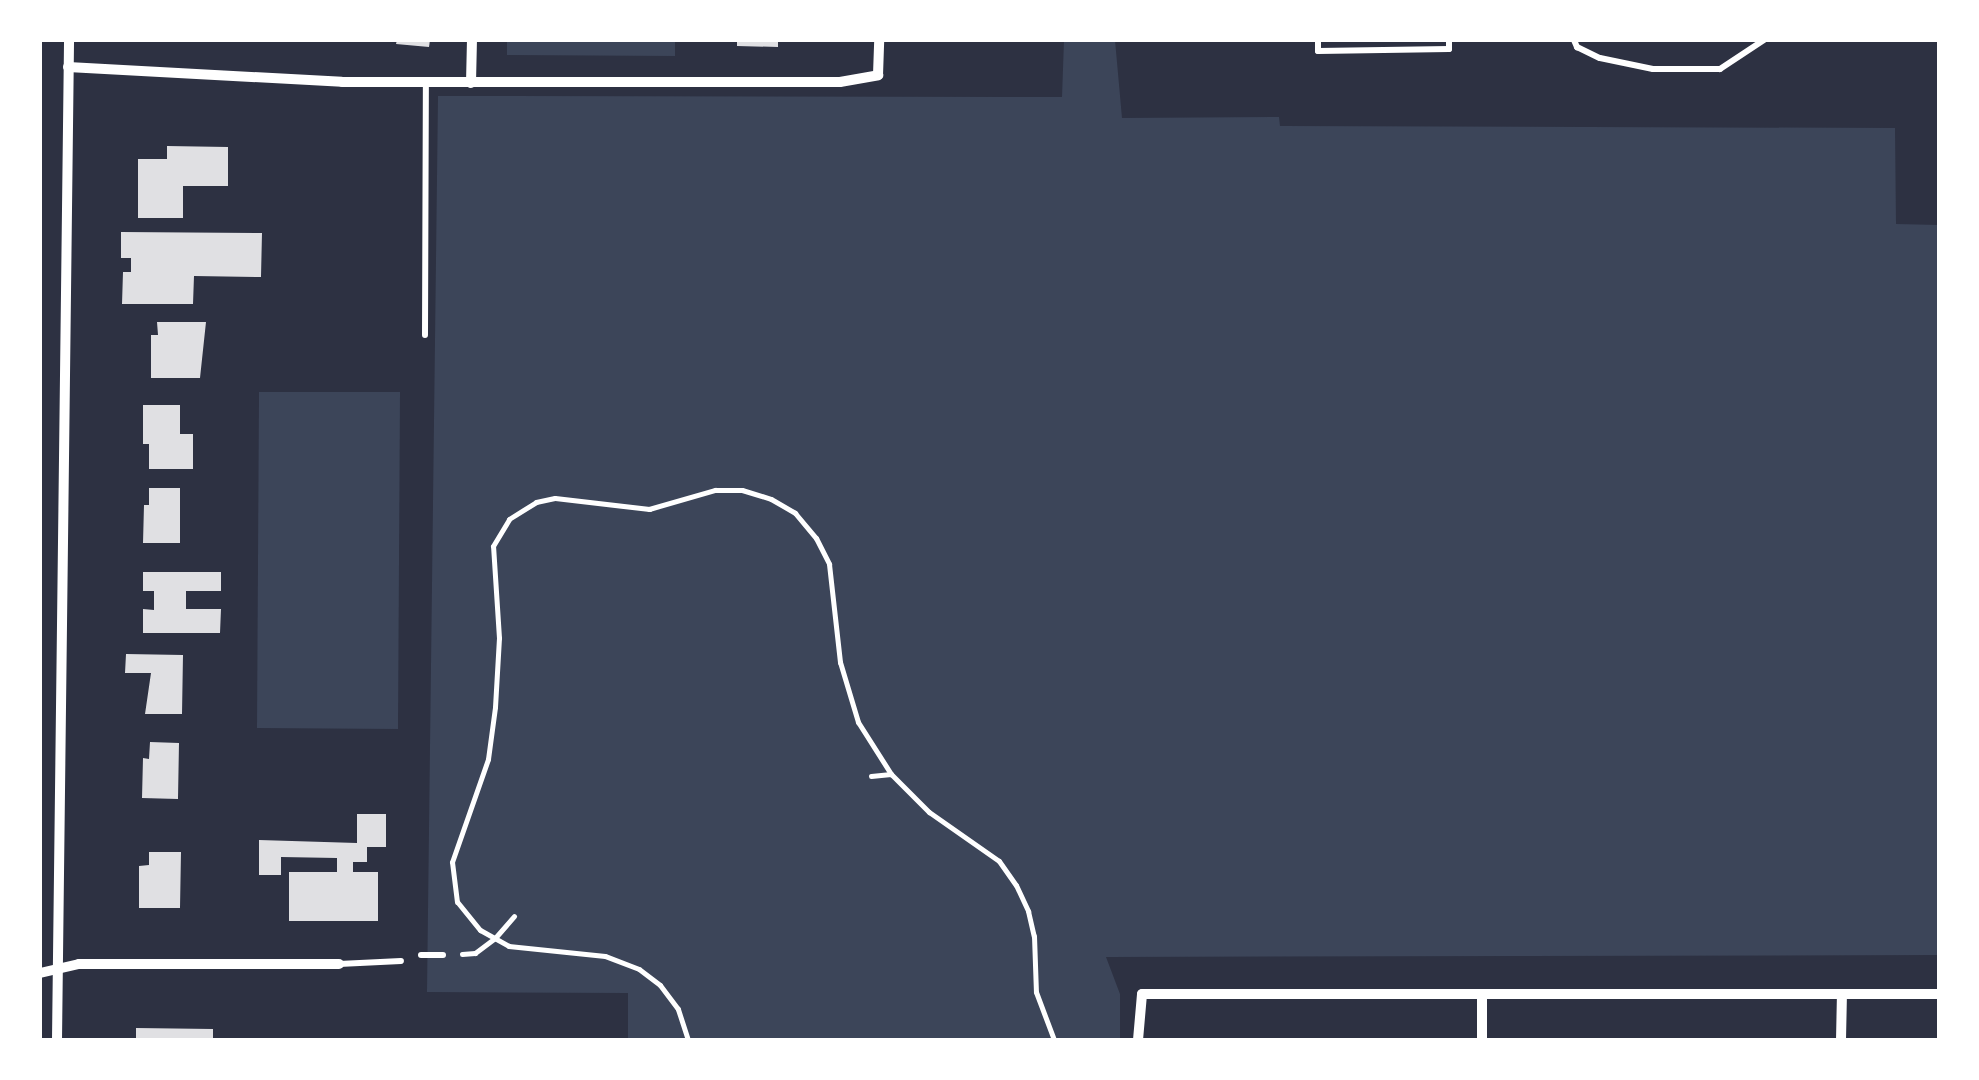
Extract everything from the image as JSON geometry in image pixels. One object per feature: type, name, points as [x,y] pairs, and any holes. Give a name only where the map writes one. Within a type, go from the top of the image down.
[{"type":"street","points":[[57,1040],[68,40]]},
{"type":"street","points":[[471,83],[472,40]]},
{"type":"street","points":[[68,67],[426,83],[820,83],[878,75],[879,40]]},
{"type":"street","points":[[40,974],[79,964],[339,964]]},
{"type":"street","points":[[1138,1040],[1142,994],[1939,994]]},
{"type":"street","points":[[1482,994],[1482,1040]]},
{"type":"street","points":[[1841,1040],[1842,994]]},
{"type":"lane","points":[[1318,40],[1318,50],[1449,49],[1449,40]]},
{"type":"lane","points":[[1574,40],[1578,47],[1600,58],[1653,68],[1720,68],[1764,40]]},
{"type":"lane","points":[[425,336],[426,83]]},
{"type":"lane","points":[[421,955],[444,955]]},
{"type":"lane","points":[[339,964],[401,962]]},
{"type":"path","points":[[688,1040],[678,1010],[660,986],[639,968],[606,956],[533,951],[495,938],[480,930],[457,902],[452,862],[488,759],[496,707],[500,638],[493,546],[510,518],[536,502],[555,498],[649,509],[714,490],[742,490],[771,498],[795,513],[816,538],[829,564],[847,692],[858,722],[891,774],[929,812],[999,861],[1016,885],[1028,911],[1036,992],[1054,1040]]},
{"type":"path","points":[[871,776],[891,774]]},
{"type":"path","points":[[444,955],[475,953],[514,916]]},
{"type":"shaded area","points":[[507,40],[675,40],[675,56],[507,55]]},
{"type":"shaded area","points":[[1064,40],[1115,40],[1122,118],[1279,117],[1280,126],[1895,128],[1896,224],[1939,225],[1939,955],[1106,957],[1120,994],[1120,1040],[628,1040],[628,993],[427,992],[438,96],[1062,97]]},
{"type":"shaded area","points":[[259,392],[400,392],[398,729],[257,728]]},
{"type":"building","points":[[397,40],[430,40],[429,47],[396,44]]},
{"type":"building","points":[[737,40],[778,40],[778,47],[737,46]]},
{"type":"building","points":[[167,146],[228,147],[228,186],[183,186],[183,218],[138,218],[138,159],[167,159]]},
{"type":"building","points":[[121,232],[262,233],[261,277],[194,276],[193,304],[122,304],[123,272],[131,272],[131,258],[121,258]]},
{"type":"building","points":[[157,322],[206,322],[200,378],[151,378],[151,335],[158,335]]},
{"type":"building","points":[[143,405],[180,405],[180,434],[193,434],[193,469],[149,469],[149,444],[143,444]]},
{"type":"building","points":[[149,488],[180,488],[180,543],[143,543],[144,505],[149,505]]},
{"type":"building","points":[[143,572],[221,572],[221,591],[186,591],[186,609],[221,609],[220,633],[143,633],[143,609],[154,610],[154,591],[143,591]]},
{"type":"building","points":[[126,654],[183,655],[182,714],[145,714],[151,673],[125,673]]},
{"type":"building","points":[[150,742],[179,743],[178,799],[142,798],[143,758],[149,759]]},
{"type":"building","points":[[357,814],[386,814],[386,847],[367,847],[367,862],[353,862],[353,872],[378,872],[378,921],[289,921],[289,872],[337,872],[337,858],[281,857],[281,875],[259,875],[259,840],[357,843]]},
{"type":"building","points":[[149,852],[181,852],[180,908],[139,908],[139,866],[149,865]]},
{"type":"building","points":[[136,1028],[213,1029],[213,1040],[136,1040]]}]
